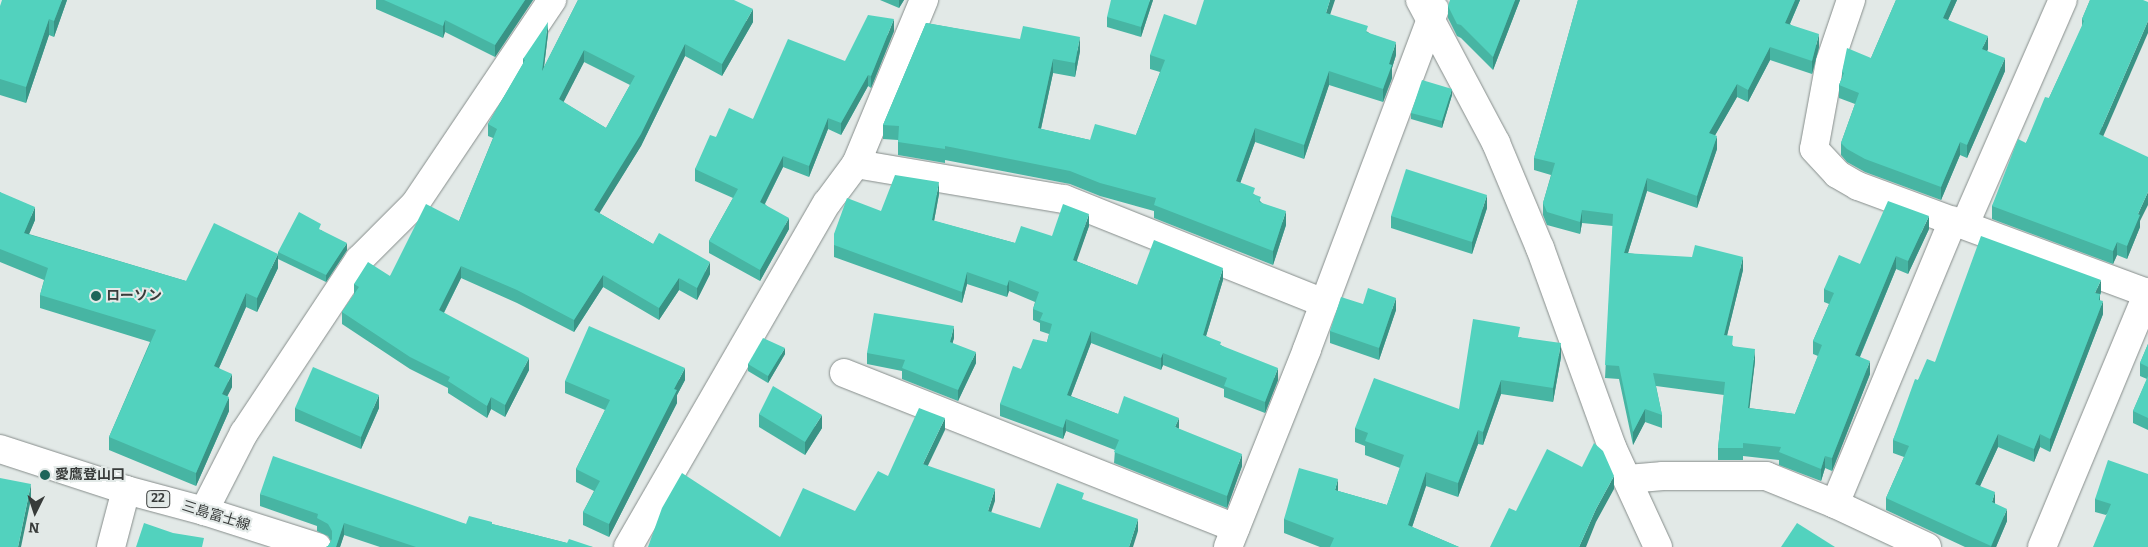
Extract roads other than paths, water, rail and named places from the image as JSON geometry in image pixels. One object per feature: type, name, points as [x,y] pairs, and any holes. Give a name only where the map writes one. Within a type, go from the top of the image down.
[{"type":"street","points":[[204,512],[244,433],[360,260],[415,204],[552,0]]},
{"type":"street","points":[[628,547],[828,203],[856,164],[924,0]]},
{"type":"street","points":[[1851,0],[1830,62],[1814,149],[1837,174],[1858,186],[2148,292],[2042,547]]},
{"type":"street","points":[[1835,504],[1959,223],[2063,0]]},
{"type":"street","points":[[844,374],[1232,537],[1324,303],[1430,7]]},
{"type":"street","points":[[1430,7],[1496,143],[1540,248],[1612,447],[1658,547]]},
{"type":"street","points":[[856,164],[1064,199],[1324,303]]},
{"type":"street","name":"三島富士線","points":[[0,449],[126,490],[316,547]]},
{"type":"street","points":[[1628,479],[1663,476],[1766,476],[1835,504],[1927,547]]},
{"type":"street","points":[[111,547],[126,490]]},
{"type":"place","name":"ローソン","points":[[96,296]]},
{"type":"place","name":"愛鷹登山口","points":[[45,475]]}]
